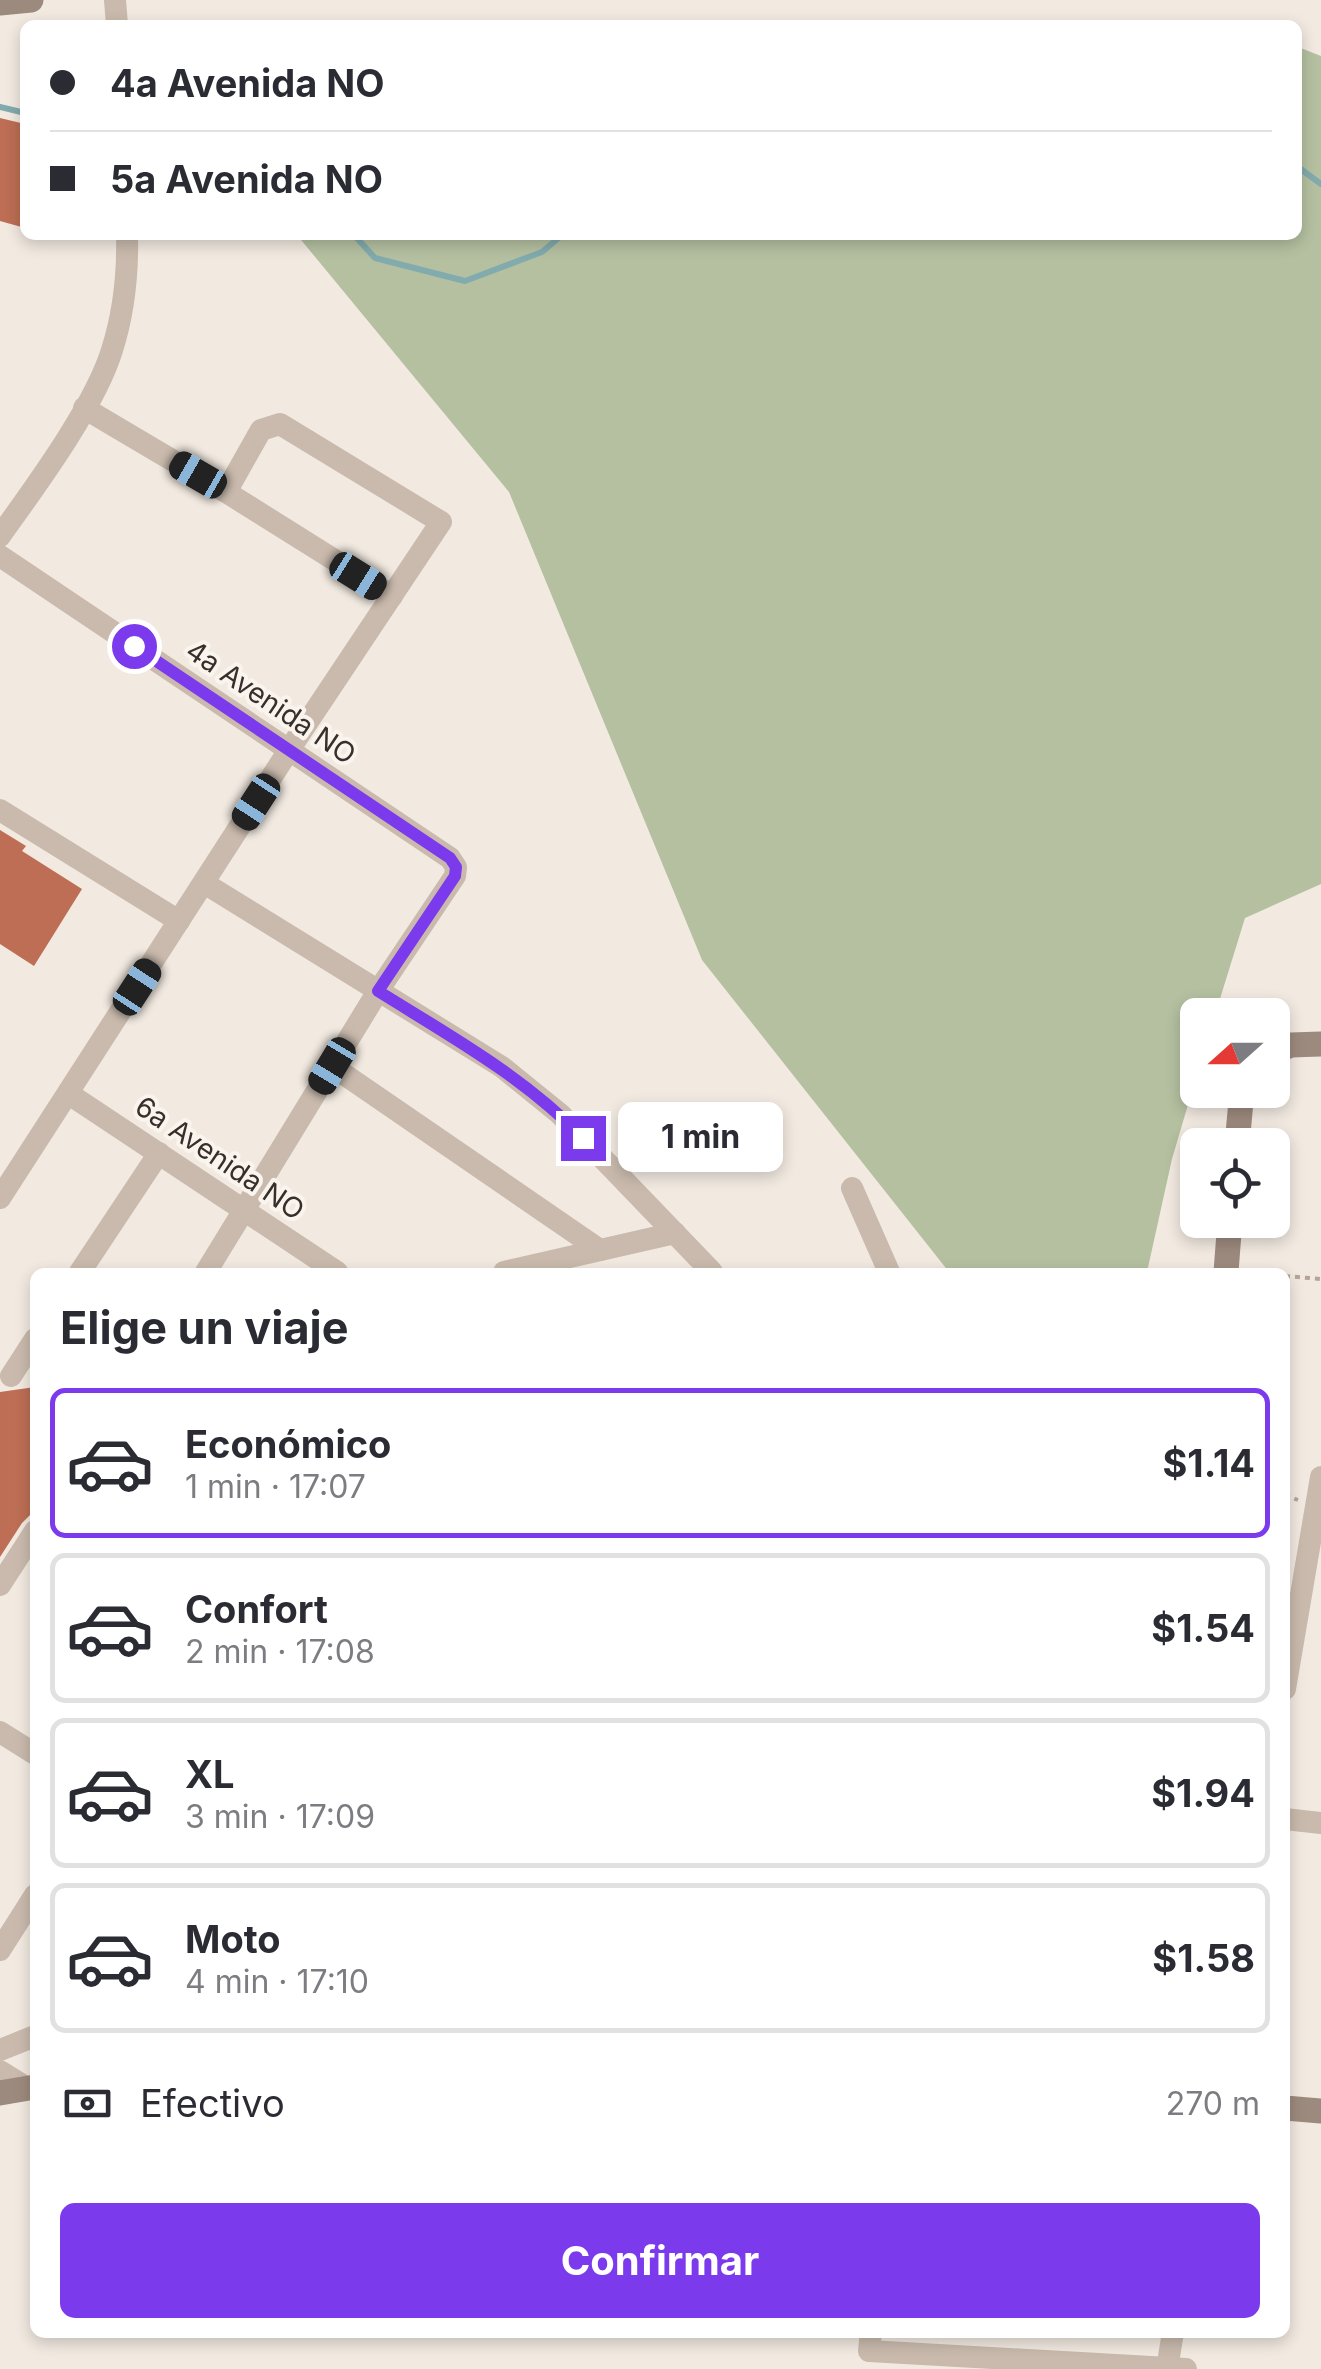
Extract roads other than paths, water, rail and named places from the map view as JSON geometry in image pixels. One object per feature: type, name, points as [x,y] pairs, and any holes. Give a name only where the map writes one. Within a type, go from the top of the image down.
[{"type":"street","points":[[0,3],[30,0]]},
{"type":"street","points":[[0,536],[84,408],[112,352],[128,276],[128,240]]},
{"type":"street","points":[[84,408],[392,596]]},
{"type":"street","points":[[0,1198],[441,522],[280,424],[261,430],[226,492]]},
{"type":"street","name":"4a Avenida NO","points":[[0,556],[450,858],[456,867],[455,876],[378,991]]},
{"type":"street","points":[[0,810],[179,921]]},
{"type":"street","points":[[204,883],[516,1078],[560,1114],[708,1268]]},
{"type":"street","points":[[209,1268],[378,991]]},
{"type":"street","points":[[1290,1046],[1321,1044]]},
{"type":"street","points":[[332,1066],[600,1250]]},
{"type":"street","name":"6a Avenida NO","points":[[69,1094],[331,1268]]},
{"type":"street","points":[[83,1268],[159,1153]]},
{"type":"street","points":[[852,1188],[887,1268]]},
{"type":"street","points":[[521,1268],[674,1232]]},
{"type":"street","points":[[1226,1268],[1229,1238]]},
{"type":"street","points":[[5,1375],[30,1345]]},
{"type":"street","points":[[5,1375],[30,1372]]},
{"type":"street","points":[[1290,1663],[1321,1477]]},
{"type":"street","points":[[0,1584],[26,1563]]},
{"type":"street","points":[[0,1732],[30,1751]]},
{"type":"street","points":[[1290,1820],[1321,1823]]},
{"type":"street","points":[[0,1950],[30,1903]]},
{"type":"street","points":[[0,2050],[30,2038]]},
{"type":"street","points":[[0,2071],[30,2087]]},
{"type":"street","points":[[0,2092],[30,2088]]},
{"type":"street","points":[[1290,2108],[1321,2111]]},
{"type":"street","points":[[1167,2368],[1173,2338]]},
{"type":"street","points":[[870,2342],[1186,2369]]},
{"type":"waterway","points":[[0,107],[20,112]]},
{"type":"waterway","points":[[1302,170],[1321,184]]},
{"type":"waterway","points":[[359,240],[375,258],[465,281],[542,252],[556,240]]}]
